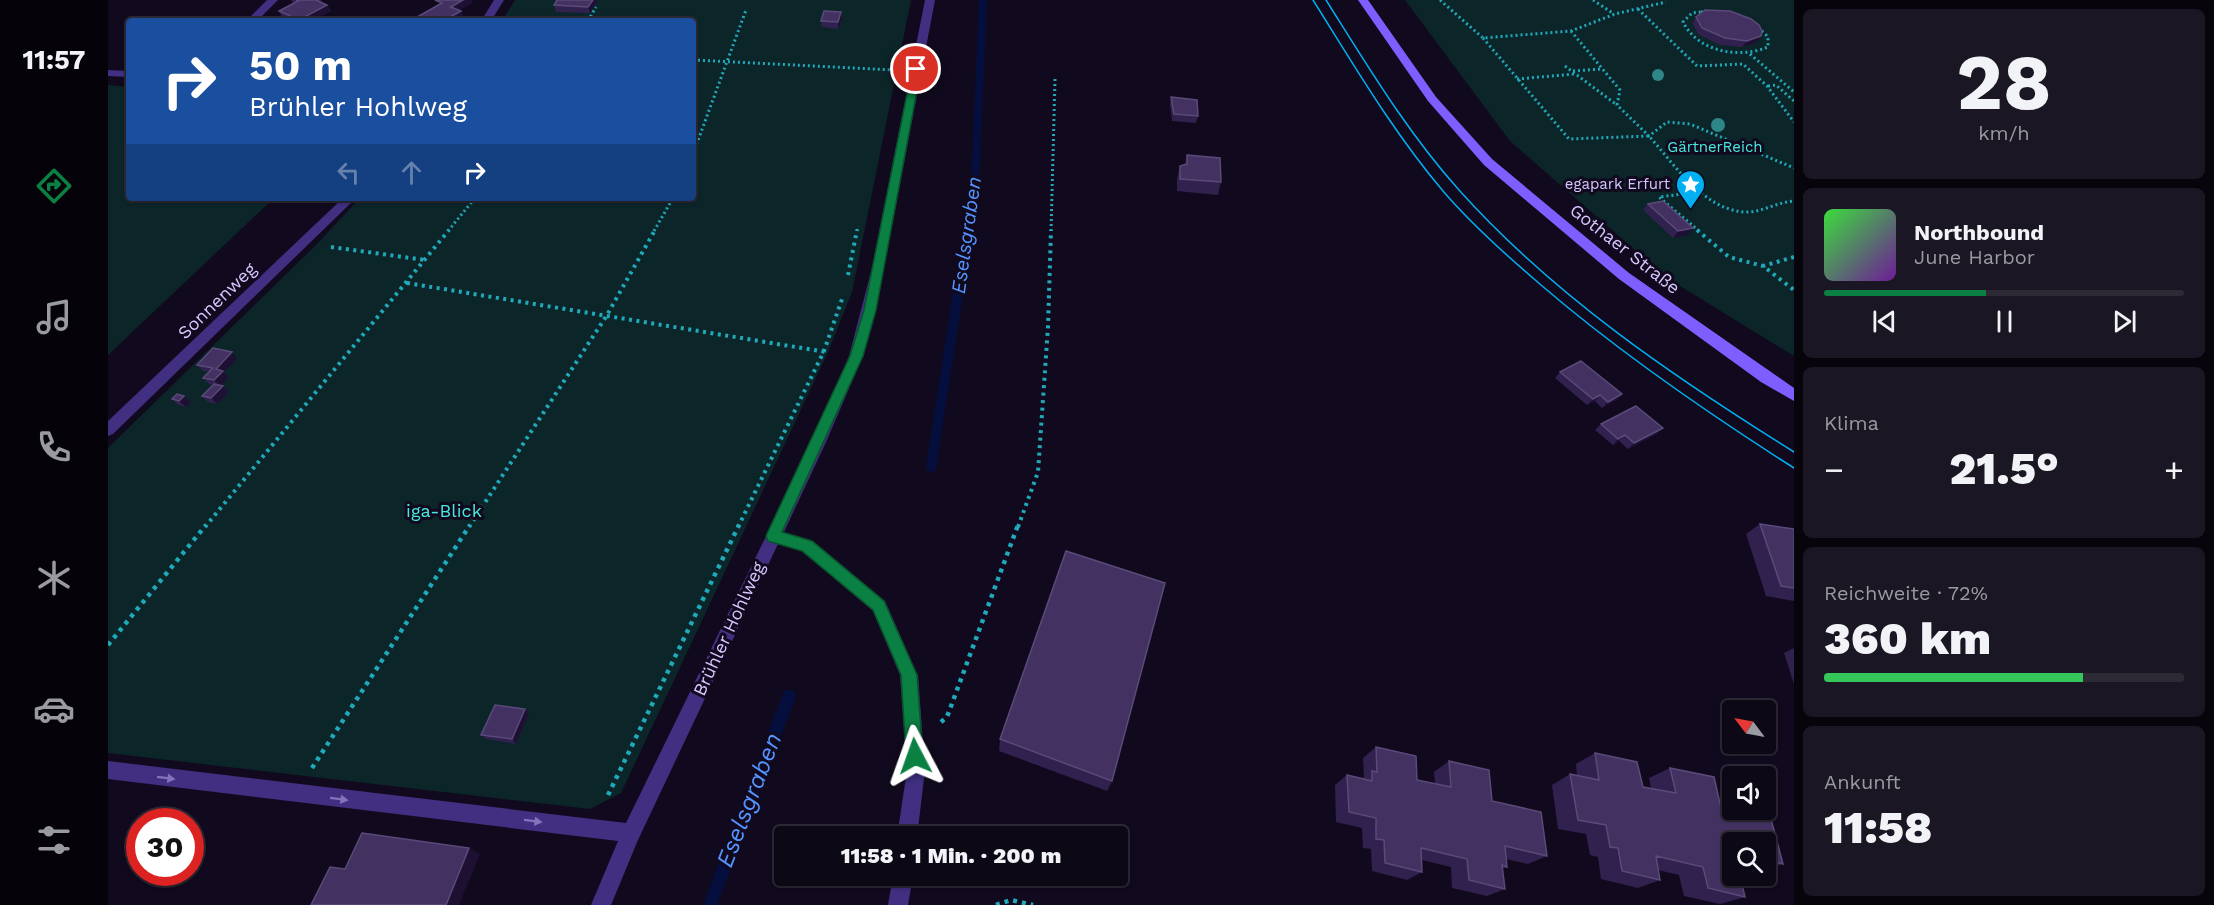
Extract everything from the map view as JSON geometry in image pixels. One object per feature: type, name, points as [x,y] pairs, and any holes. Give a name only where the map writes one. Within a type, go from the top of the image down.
[{"type":"main road","name":"Gothaer Straße","points":[[1363,0],[1432,99],[1488,162],[1624,276],[1766,378],[1794,394]]},
{"type":"street","points":[[254,18],[273,0]]},
{"type":"street","points":[[488,18],[499,0]]},
{"type":"street","name":"Brühler Hohlweg","points":[[601,905],[631,833],[856,356],[870,310],[930,0]]},
{"type":"street","points":[[108,74],[126,74]]},
{"type":"street","name":"Sonnenweg","points":[[108,430],[347,201]]},
{"type":"street","points":[[773,536],[807,546],[879,606],[909,675],[916,770],[908,826]]},
{"type":"street","points":[[108,770],[631,833]]},
{"type":"street","points":[[898,905],[901,886]]},
{"type":"path","points":[[1440,0],[1483,38],[1569,139],[1649,136],[1662,123],[1672,121],[1690,124],[1794,168]]},
{"type":"path","points":[[1593,0],[1615,14]]},
{"type":"path","points":[[1483,38],[1570,31],[1615,14],[1666,2],[1662,0]]},
{"type":"path","points":[[590,18],[596,8]]},
{"type":"path","points":[[1638,9],[1697,66],[1743,64],[1767,86],[1794,122]]},
{"type":"path","points":[[696,147],[746,10]]},
{"type":"path","points":[[1750,54],[1761,52],[1768,47],[1770,41],[1760,28],[1742,18],[1701,12],[1692,14],[1683,22],[1689,35],[1710,47],[1737,54],[1750,54],[1794,92]]},
{"type":"path","points":[[1570,31],[1620,90],[1617,105]]},
{"type":"path","points":[[889,81],[894,58]]},
{"type":"path","points":[[696,60],[891,70],[916,69]]},
{"type":"path","points":[[1565,66],[1617,105],[1700,192],[1717,203],[1743,212],[1794,201]]},
{"type":"path","points":[[1572,71],[1602,69]]},
{"type":"path","points":[[1517,79],[1576,74]]},
{"type":"path","points":[[914,741],[947,717],[1038,472],[1048,327],[1054,79]]},
{"type":"path","points":[[1767,86],[1776,86],[1794,101]]},
{"type":"path","points":[[1700,192],[1659,197],[1729,257],[1763,266],[1794,290]]},
{"type":"path","points":[[108,645],[473,201]]},
{"type":"path","points":[[296,794],[608,315],[672,201]]},
{"type":"path","points":[[847,280],[859,222]]},
{"type":"path","points":[[304,243],[425,260]]},
{"type":"path","points":[[1763,266],[1794,257]]},
{"type":"path","points":[[406,283],[856,356]]},
{"type":"path","points":[[608,795],[824,351],[844,292]]},
{"type":"path","points":[[996,905],[1011,900],[1033,905]]},
{"type":"green space","name":"iga-Blick","points":[[515,0],[911,0],[852,292],[828,352],[621,793],[590,809],[108,753],[108,448],[316,245],[357,201],[696,201],[696,18],[504,18]]},
{"type":"green space","name":"egapark Erfurt","points":[[1405,0],[1794,0],[1794,356],[1667,278],[1510,141]]},
{"type":"green space","points":[[108,85],[126,87],[126,201],[271,201],[108,355]]},
{"type":"building","points":[[296,0],[316,0],[327,5],[303,18],[295,18],[279,11],[298,1]]},
{"type":"building","points":[[435,0],[463,0],[451,7],[461,11],[448,18],[415,18],[442,3]]},
{"type":"building","points":[[557,0],[593,0],[588,7],[554,5]]},
{"type":"building","points":[[1705,10],[1730,11],[1751,19],[1759,25],[1762,31],[1761,36],[1747,41],[1725,38],[1702,28],[1696,17]]},
{"type":"building","points":[[824,11],[841,12],[838,22],[821,21]]},
{"type":"building","points":[[1171,97],[1197,100],[1198,116],[1174,114]]},
{"type":"building","points":[[1187,155],[1220,158],[1221,182],[1180,179],[1180,166],[1187,164]]},
{"type":"building","points":[[1663,201],[1693,228],[1678,231],[1648,204]]},
{"type":"building","points":[[213,348],[232,352],[216,369],[223,371],[214,380],[203,378],[213,368],[197,365]]},
{"type":"building","points":[[1581,361],[1622,394],[1608,402],[1600,395],[1593,399],[1560,372]]},
{"type":"building","points":[[214,384],[223,386],[211,398],[202,396]]},
{"type":"building","points":[[177,394],[184,396],[179,401],[172,399]]},
{"type":"building","points":[[1636,406],[1663,428],[1634,443],[1625,435],[1618,439],[1601,424]]},
{"type":"building","points":[[1760,524],[1794,529],[1794,588],[1781,586]]},
{"type":"building","points":[[1066,551],[1165,583],[1112,781],[1000,739]]},
{"type":"building","points":[[495,705],[525,709],[512,739],[481,735]]},
{"type":"building","points":[[1376,747],[1416,756],[1417,780],[1451,787],[1449,761],[1489,770],[1492,801],[1541,812],[1547,856],[1505,846],[1507,867],[1502,865],[1505,889],[1469,880],[1467,859],[1421,848],[1422,872],[1385,863],[1384,840],[1376,839],[1376,818],[1349,812],[1347,775],[1372,781],[1372,771],[1377,772]]},
{"type":"building","points":[[1595,753],[1637,762],[1643,787],[1676,793],[1670,768],[1714,777],[1722,808],[1722,820],[1771,820],[1774,832],[1722,832],[1722,886],[1742,886],[1745,897],[1708,888],[1703,867],[1656,856],[1660,880],[1622,871],[1618,848],[1610,847],[1606,825],[1578,820],[1570,774],[1599,780]]},
{"type":"building","points":[[362,833],[469,848],[446,905],[311,905],[330,867],[345,869]]},
{"type":"building","points":[[1776,838],[1783,864],[1776,862]]},
{"type":"waterway","name":"Eselsgraben","points":[[968,231],[975,184],[983,0]]},
{"type":"waterway","name":"Eselsgraben","points":[[931,467],[968,230]]},
{"type":"waterway","name":"Eselsgraben","points":[[710,905],[789,696]]},
{"type":"tram line","points":[[1313,0],[1407,145],[1454,204],[1478,228],[1541,285],[1633,358],[1794,468]]},
{"type":"tram line","points":[[1326,0],[1388,98],[1422,145],[1459,190],[1496,229],[1575,300],[1617,333],[1704,394],[1794,452]]},
{"type":"place","name":"egapark Erfurt","points":[[1691,210]]},
{"type":"route","points":[[915,756],[909,675],[879,606],[807,546],[773,536],[819,442],[856,356],[870,310],[916,69]]},
{"type":"park label","name":"GärtnerReich","points":[[1715,147]]}]
